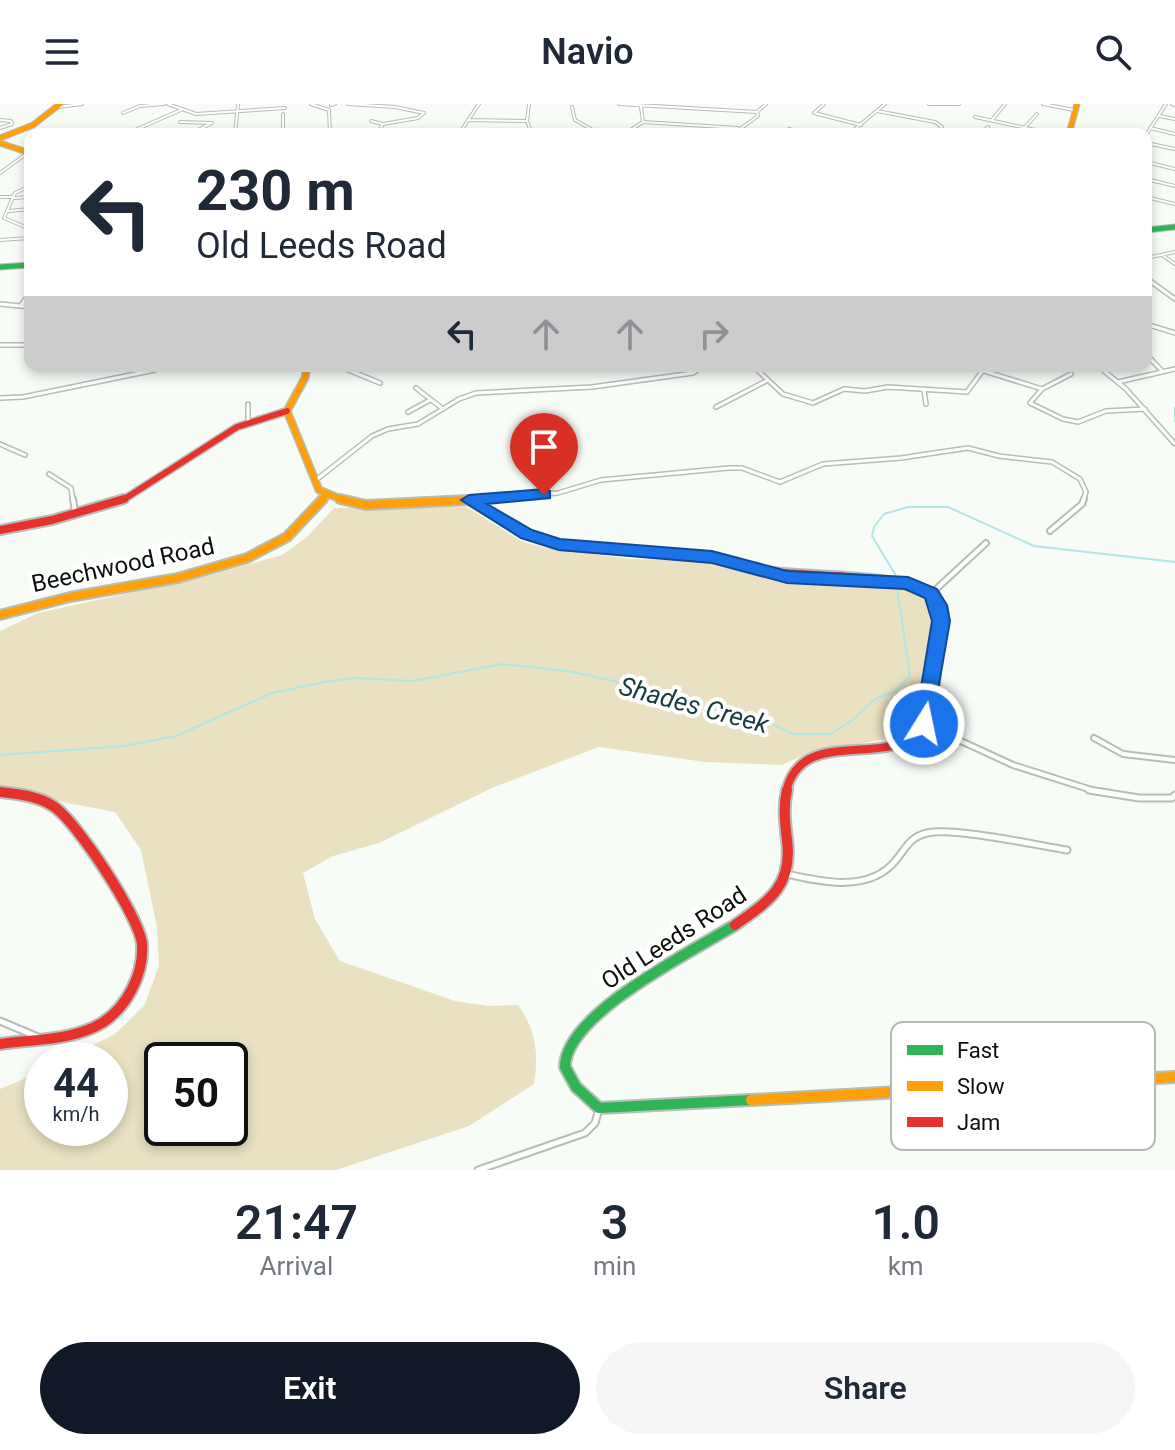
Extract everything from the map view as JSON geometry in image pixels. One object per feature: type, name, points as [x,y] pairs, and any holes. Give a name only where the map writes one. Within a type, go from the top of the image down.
[{"type":"main road","points":[[25,128],[59,106]]},
{"type":"main road","points":[[1071,128],[1076,107]]},
{"type":"main road","points":[[0,141],[24,129]]},
{"type":"main road","points":[[13,145],[12,138],[16,134]]},
{"type":"main road","points":[[0,141],[24,150]]},
{"type":"main road","points":[[1152,229],[1175,227]]},
{"type":"main road","points":[[1,268],[24,266]]},
{"type":"main road","points":[[306,372],[287,411],[290,425],[319,490],[327,494],[366,505],[469,500],[526,534],[559,545],[712,557],[792,578],[908,583],[931,594],[938,605],[941,621],[924,724],[911,738],[899,743],[822,753],[803,762],[789,783],[785,799],[787,874]]},
{"type":"main road","points":[[0,530],[75,514],[126,498],[248,423],[287,411]]},
{"type":"main road","name":"Beechwood Road","points":[[0,615],[47,599],[183,576],[258,553],[296,531],[327,494]]},
{"type":"main road","points":[[0,792],[39,798],[60,809],[75,826],[142,940],[145,959],[140,978],[129,998],[104,1021],[80,1032],[0,1044]]},
{"type":"main road","name":"Old Leeds Road","points":[[599,1108],[575,1088],[565,1062],[579,1032],[599,1010],[749,917],[773,895],[787,874]]},
{"type":"main road","points":[[1155,1078],[1175,1077]]},
{"type":"main road","points":[[599,1108],[891,1092]]},
{"type":"street","points":[[59,106],[82,104]]},
{"type":"street","points":[[123,113],[146,105],[166,104],[196,114]]},
{"type":"street","points":[[236,128],[238,104]]},
{"type":"street","points":[[311,104],[329,110],[330,128]]},
{"type":"street","points":[[348,104],[378,105],[424,113],[418,118],[383,124],[371,121]]},
{"type":"street","points":[[463,128],[479,104]]},
{"type":"street","points":[[529,104],[527,121],[530,128]]},
{"type":"street","points":[[619,104],[757,112]]},
{"type":"street","points":[[824,104],[814,113],[861,125]]},
{"type":"street","points":[[857,128],[885,104]]},
{"type":"street","points":[[929,104],[959,104]]},
{"type":"street","points":[[992,120],[1005,104]]},
{"type":"street","points":[[1043,104],[1076,107]]},
{"type":"street","points":[[1150,128],[1166,104]]},
{"type":"street","points":[[634,128],[643,122],[738,128],[758,116],[757,112],[765,105]]},
{"type":"street","points":[[641,106],[643,122]]},
{"type":"street","points":[[572,107],[575,120],[589,128]]},
{"type":"street","points":[[202,128],[212,123],[180,122],[196,114],[285,108]]},
{"type":"street","points":[[140,128],[183,109]]},
{"type":"street","points":[[877,111],[939,123],[941,128]]},
{"type":"street","points":[[283,114],[283,128]]},
{"type":"street","points":[[1025,127],[1037,114]]},
{"type":"street","points":[[1159,116],[1175,119]]},
{"type":"street","points":[[975,117],[1029,128]]},
{"type":"street","points":[[0,120],[11,121],[12,124],[0,128]]},
{"type":"street","points":[[468,120],[527,121]]},
{"type":"street","points":[[381,128],[383,124]]},
{"type":"street","points":[[1152,128],[1175,134]]},
{"type":"street","points":[[1152,144],[1175,149]]},
{"type":"street","points":[[0,173],[24,156]]},
{"type":"street","points":[[1152,163],[1175,169]]},
{"type":"street","points":[[1152,180],[1175,186]]},
{"type":"street","points":[[24,190],[14,197],[4,218],[24,226]]},
{"type":"street","points":[[0,197],[24,197]]},
{"type":"street","points":[[1153,198],[1175,204]]},
{"type":"street","points":[[9,211],[24,210]]},
{"type":"street","points":[[0,240],[24,238]]},
{"type":"street","points":[[1152,257],[1175,252]]},
{"type":"street","points":[[1162,255],[1175,264]]},
{"type":"street","points":[[1152,282],[1175,299]]},
{"type":"street","points":[[21,305],[24,301]]},
{"type":"street","points":[[0,304],[24,306]]},
{"type":"street","points":[[1152,326],[1175,333]]},
{"type":"street","points":[[0,345],[24,345]]},
{"type":"street","points":[[1152,360],[1162,371]]},
{"type":"street","points":[[1118,382],[1175,369]]},
{"type":"street","points":[[0,398],[144,372]]},
{"type":"street","points":[[353,372],[380,383]]},
{"type":"street","points":[[316,480],[372,436],[388,429],[418,424],[459,399],[476,393],[592,387],[691,372]]},
{"type":"street","points":[[762,372],[766,381],[783,394],[808,403],[819,402],[844,389],[865,391],[888,387],[967,392],[982,372]]},
{"type":"street","points":[[996,372],[1042,389]]},
{"type":"street","points":[[1106,372],[1145,409],[1174,443]]},
{"type":"street","points":[[1071,374],[1042,389],[1030,403],[1069,421],[1083,421],[1106,411],[1145,409]]},
{"type":"street","points":[[716,407],[731,403],[750,385],[766,381]]},
{"type":"street","points":[[416,388],[443,409]]},
{"type":"street","points":[[924,390],[926,404]]},
{"type":"street","points":[[408,412],[430,400]]},
{"type":"street","points":[[248,404],[248,423]]},
{"type":"street","points":[[0,444],[25,455]]},
{"type":"street","points":[[469,500],[558,493],[619,478],[729,468],[742,468],[780,482],[823,464],[901,458],[968,448],[999,456],[1052,462],[1080,479],[1086,492],[1082,504],[1050,531]]},
{"type":"street","points":[[49,474],[71,488],[75,514]]},
{"type":"street","points":[[931,594],[986,543]]},
{"type":"street","points":[[924,724],[1015,768],[1044,778],[1115,798],[1174,799]]},
{"type":"street","points":[[1094,738],[1123,754],[1175,760]]},
{"type":"street","points":[[787,874],[801,878],[857,881],[874,878],[893,864],[905,842],[921,833],[940,831],[1067,850]]},
{"type":"street","points":[[0,1021],[38,1037]]},
{"type":"street","points":[[478,1170],[585,1133],[595,1123],[599,1108]]},
{"type":"shaded area","points":[[467,507],[521,541],[546,548],[632,559],[699,560],[756,574],[838,584],[906,586],[930,600],[935,621],[922,718],[904,736],[810,752],[782,765],[705,762],[599,747],[494,787],[379,843],[333,856],[303,873],[315,919],[340,961],[455,1001],[488,1006],[518,1005],[535,1043],[534,1084],[469,1126],[336,1170],[0,1170],[0,1089],[24,1079],[24,1146],[128,1146],[128,1042],[99,1042],[115,1034],[144,1006],[159,966],[157,927],[141,850],[115,812],[0,790],[0,631],[38,613],[211,575],[282,555],[307,537],[334,508]]},
{"type":"waterway","name":"Shades Creek","points":[[1175,408],[1175,422]]},
{"type":"waterway","name":"Shades Creek","points":[[0,755],[124,746],[176,736],[272,693],[324,682],[354,678],[413,681],[502,664],[568,671],[632,685],[690,704],[756,716],[793,734],[830,734],[853,720],[875,699],[896,691],[910,676],[895,574],[872,536],[874,527],[884,514],[908,507],[948,507],[1034,546],[1175,562]]},
{"type":"traffic: fast","points":[[1152,229],[1175,227]]},
{"type":"traffic: fast","points":[[0,267],[24,265]]},
{"type":"traffic: fast","points":[[735,925],[611,1003],[573,1041],[565,1067],[571,1081],[599,1108],[751,1100]]},
{"type":"traffic: slow","points":[[25,128],[60,104]]},
{"type":"traffic: slow","points":[[1071,128],[1077,104]]},
{"type":"traffic: slow","points":[[0,138],[24,129]]},
{"type":"traffic: slow","points":[[0,143],[24,151]]},
{"type":"traffic: slow","points":[[306,372],[287,411],[319,490],[350,503],[366,505],[469,500],[526,534],[559,545],[712,557],[765,571]]},
{"type":"traffic: slow","points":[[0,615],[70,597],[178,578],[247,558],[287,537],[327,494]]},
{"type":"traffic: slow","points":[[1155,1078],[1175,1077]]},
{"type":"traffic: slow","points":[[751,1100],[891,1092]]},
{"type":"traffic: jam","points":[[0,530],[52,520],[126,498],[237,427],[287,411]]},
{"type":"traffic: jam","points":[[735,925],[772,897],[787,874],[789,851],[784,799],[794,773],[808,760],[825,753],[885,746],[903,742],[918,733],[931,706],[941,621],[934,599],[916,587],[876,580],[765,571]]},
{"type":"traffic: jam","points":[[0,792],[41,800],[67,816],[92,848],[142,940],[142,956],[133,986],[126,999],[104,1021],[75,1034],[0,1044]]},
{"type":"route","points":[[544,495],[469,500],[526,534],[559,545],[712,557],[787,577],[908,583],[931,594],[938,605],[941,621],[924,724]]}]
